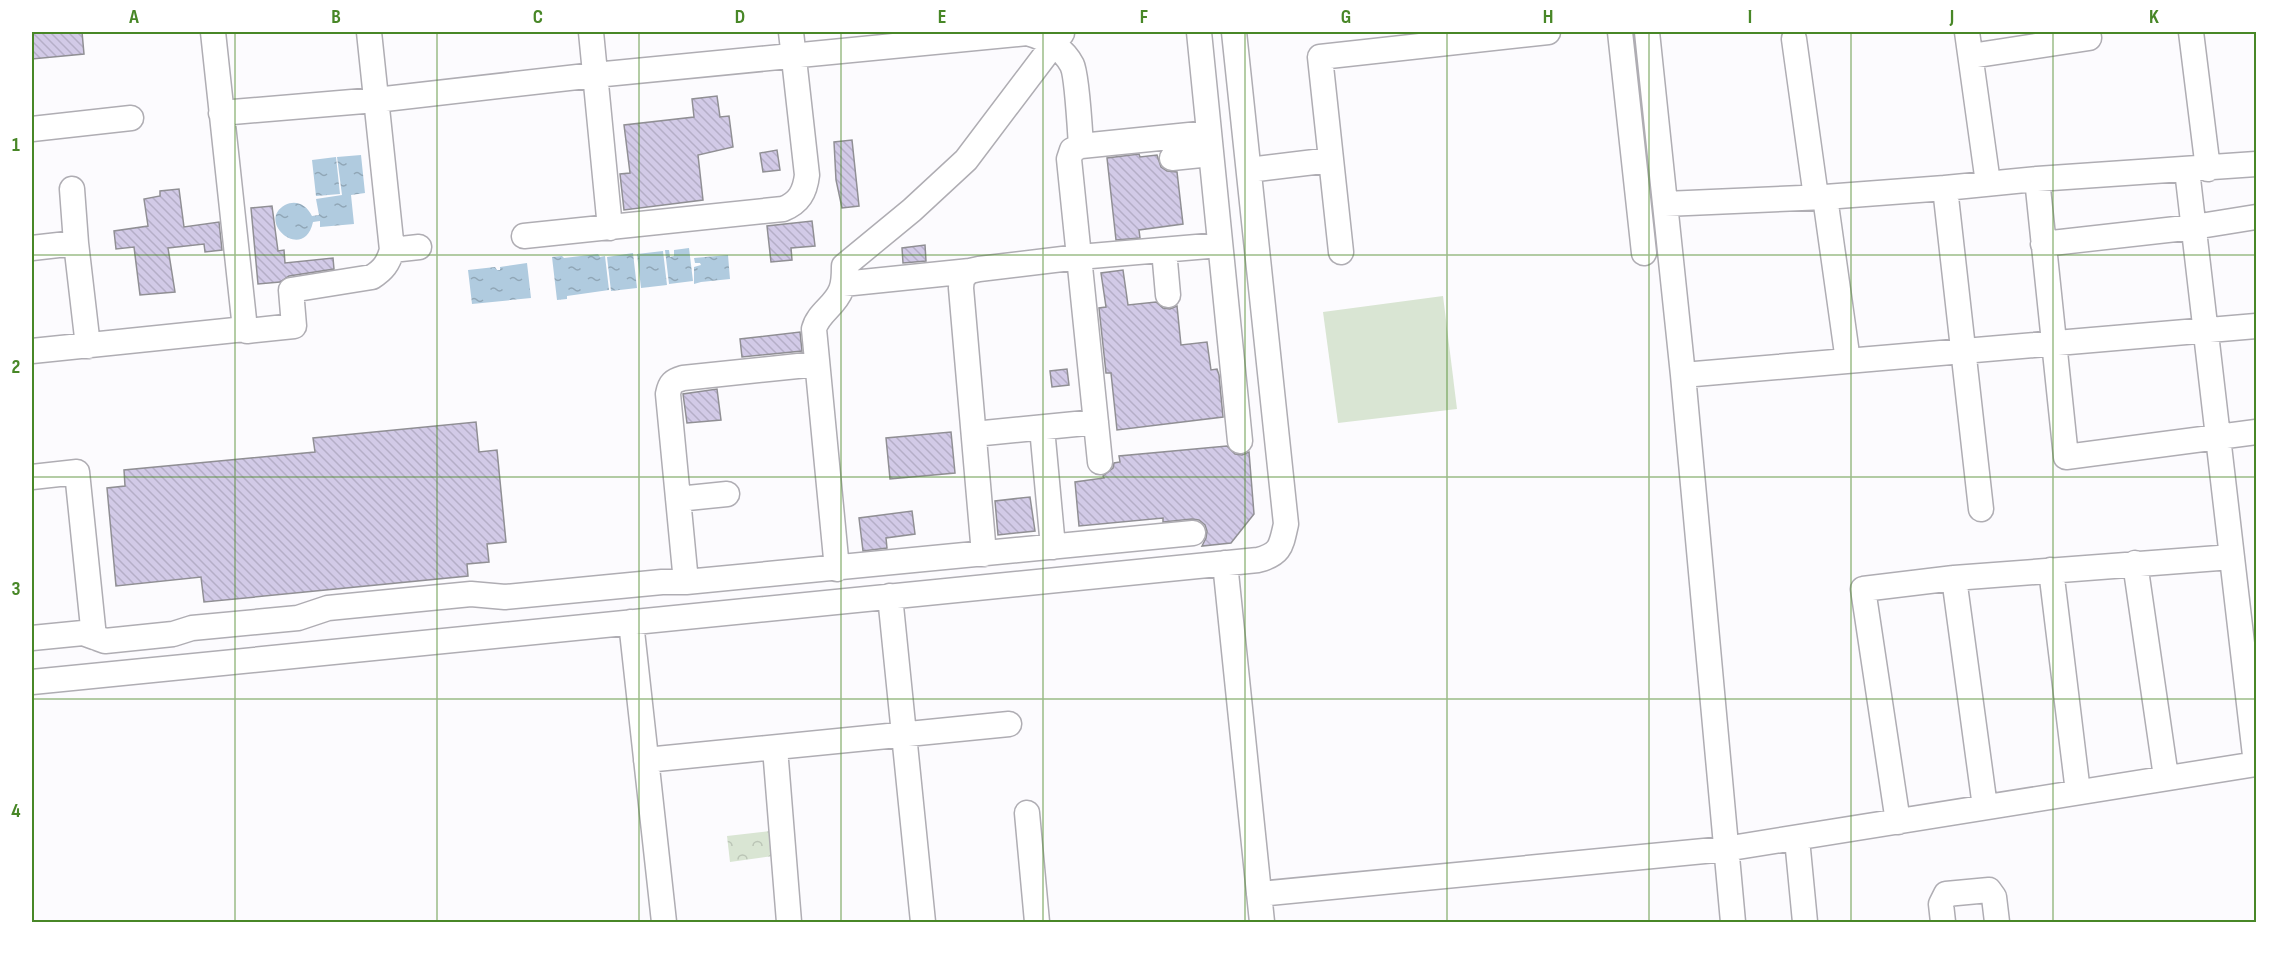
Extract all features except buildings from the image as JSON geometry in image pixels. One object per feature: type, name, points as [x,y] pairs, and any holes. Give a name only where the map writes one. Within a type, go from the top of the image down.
[{"type":"street","points":[[213,32],[245,329]]},
{"type":"street","points":[[32,351],[294,326],[291,290],[372,277],[383,270],[392,250],[369,32]]},
{"type":"street","points":[[591,32],[610,228]]},
{"type":"street","points":[[524,236],[783,209],[794,205],[806,187],[807,175],[791,32]]},
{"type":"street","points":[[1199,32],[1240,441]]},
{"type":"street","points":[[32,682],[1258,560],[1272,556],[1281,545],[1286,524],[1234,32]]},
{"type":"street","points":[[1341,252],[1320,57],[1548,32]]},
{"type":"street","points":[[1620,32],[1644,253]]},
{"type":"street","points":[[1647,32],[1683,375],[1733,922]]},
{"type":"street","points":[[1967,32],[1988,183]]},
{"type":"street","points":[[1259,894],[1725,849],[2256,764],[2194,227],[2198,169],[2191,32]]},
{"type":"street","points":[[221,113],[376,100],[595,75],[1027,33],[1058,38]]},
{"type":"street","points":[[1971,56],[2089,35]]},
{"type":"street","points":[[1058,38],[1073,67],[1081,146]]},
{"type":"street","points":[[837,569],[814,330],[816,320],[837,297],[843,284],[844,266],[912,210],[966,160],[1058,38]]},
{"type":"street","points":[[1794,39],[1848,361]]},
{"type":"street","points":[[32,129],[131,118]]},
{"type":"street","points":[[1100,462],[1069,159],[1072,150],[1081,146],[1210,143]]},
{"type":"street","points":[[1172,158],[1210,143]]},
{"type":"street","points":[[1249,170],[1331,160]]},
{"type":"street","points":[[1665,204],[1820,197],[2037,179],[2256,165]]},
{"type":"street","points":[[2037,179],[2066,458],[2256,432]]},
{"type":"street","points":[[1945,188],[1981,509]]},
{"type":"street","points":[[72,189],[88,345]]},
{"type":"street","points":[[2043,244],[2194,227],[2256,217]]},
{"type":"street","points":[[32,248],[76,243]]},
{"type":"street","points":[[843,284],[1079,257],[1220,245]]},
{"type":"street","points":[[392,250],[419,247]]},
{"type":"street","points":[[1164,250],[1168,295]]},
{"type":"street","points":[[970,271],[962,278],[961,288],[984,554]]},
{"type":"street","points":[[1683,375],[2256,326]]},
{"type":"street","points":[[686,582],[668,394],[670,385],[675,380],[683,378],[817,364]]},
{"type":"street","points":[[974,434],[1096,422]]},
{"type":"street","points":[[1041,428],[1053,547]]},
{"type":"street","points":[[32,477],[77,472],[94,637]]},
{"type":"street","points":[[678,499],[726,494]]},
{"type":"street","points":[[32,638],[83,633],[105,641],[173,634],[192,628],[298,618],[328,608],[471,594],[505,597],[837,569],[1193,533]]},
{"type":"street","points":[[1898,822],[1863,589],[1954,578],[2232,557]]},
{"type":"street","points":[[1225,563],[1259,894],[1257,922]]},
{"type":"street","points":[[2135,563],[2166,777]]},
{"type":"street","points":[[2051,570],[2078,792]]},
{"type":"street","points":[[1954,578],[1985,807]]},
{"type":"street","points":[[890,596],[923,922]]},
{"type":"street","points":[[632,622],[664,922]]},
{"type":"street","points":[[646,760],[1009,724]]},
{"type":"street","points":[[775,748],[789,922]]},
{"type":"street","points":[[1027,813],[1037,922]]},
{"type":"street","points":[[1797,838],[1805,922]]},
{"type":"street","points":[[1943,922],[1941,904],[1946,894],[1989,890],[1994,897],[1998,922]]},
{"type":"green space","points":[[1443,296],[1457,409],[1338,423],[1323,312]]},
{"type":"green space","points":[[770,831],[773,856],[730,862],[727,836]]},
{"type":"water","points":[[361,155],[365,193],[351,195],[354,224],[320,227],[320,221],[313,222],[308,234],[301,239],[292,239],[278,229],[275,221],[277,212],[285,205],[297,203],[304,206],[312,216],[319,215],[316,199],[342,195],[337,157]]},
{"type":"water","points":[[336,157],[340,194],[316,196],[312,160]]},
{"type":"water","points":[[689,248],[693,281],[669,284],[665,250],[669,250],[670,257],[674,256],[674,250]]},
{"type":"water","points":[[663,251],[667,285],[641,288],[637,254]]},
{"type":"water","points":[[633,253],[637,288],[611,291],[607,257]]},
{"type":"water","points":[[598,254],[600,257],[605,256],[609,290],[567,296],[567,299],[557,300],[552,257]]},
{"type":"water","points":[[728,255],[730,279],[694,284],[694,267],[701,265],[695,263],[694,258]]},
{"type":"water","points":[[527,263],[531,298],[472,304],[468,270],[495,267],[500,270],[500,267]]}]
